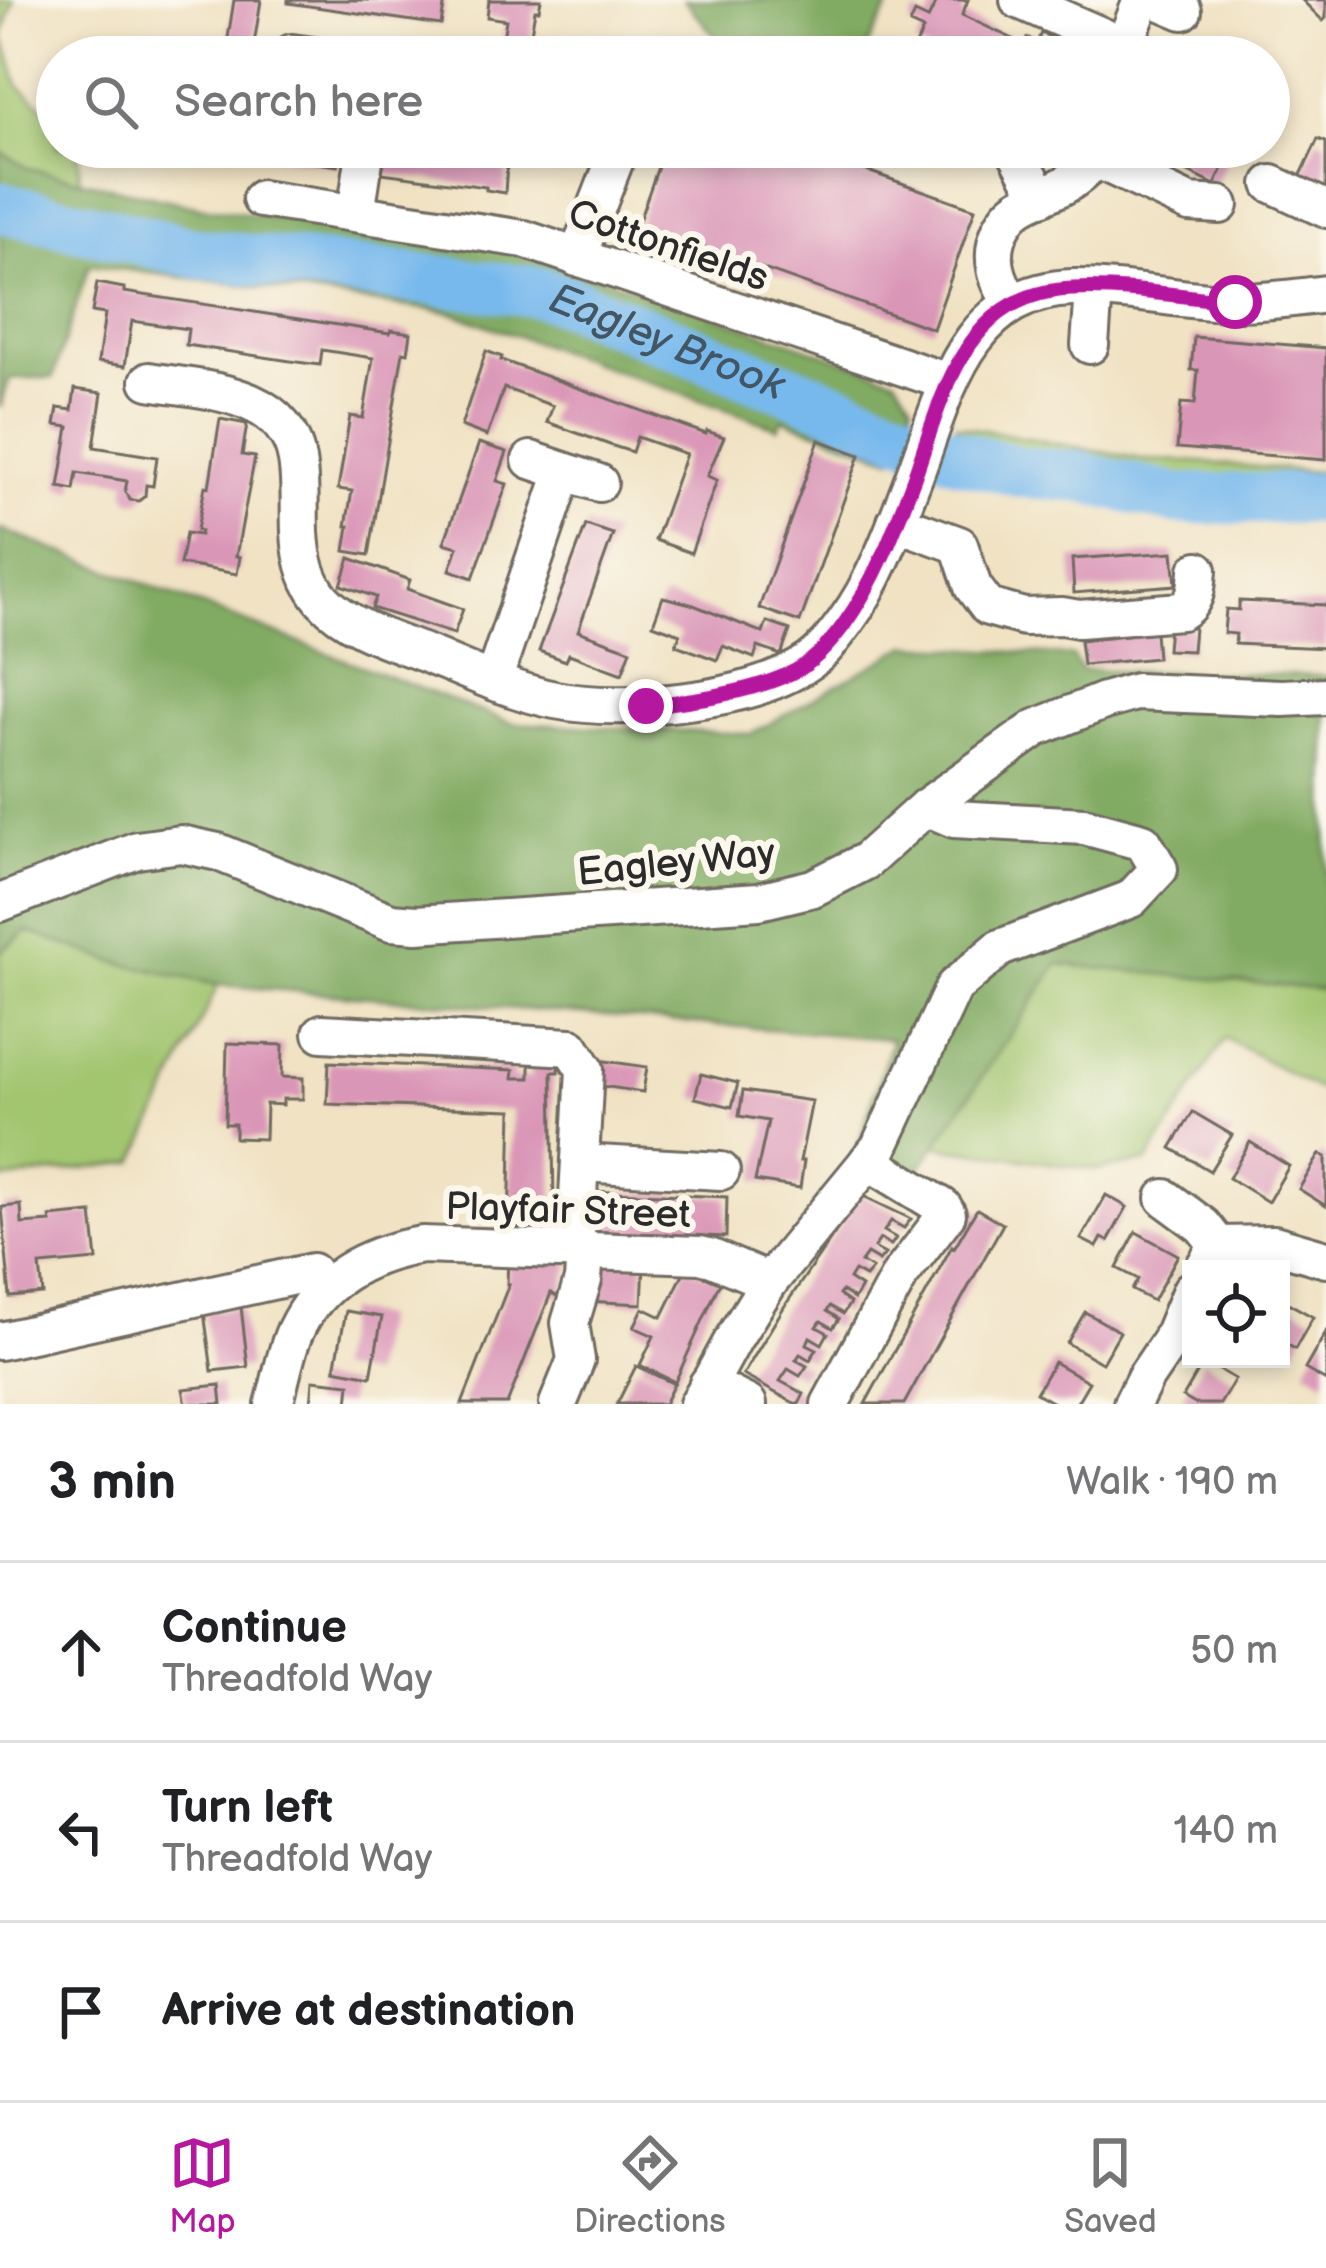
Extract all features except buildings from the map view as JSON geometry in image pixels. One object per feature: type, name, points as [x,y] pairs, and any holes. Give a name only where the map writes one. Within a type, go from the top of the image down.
[{"type":"street","points":[[1018,0],[1090,36]]},
{"type":"street","points":[[1128,36],[1142,0]]},
{"type":"street","points":[[356,213],[363,168]]},
{"type":"street","points":[[578,258],[612,168]]},
{"type":"street","points":[[1025,168],[1041,197]]},
{"type":"street","points":[[1011,304],[996,268],[997,238],[1009,214],[1070,184],[1084,168]]},
{"type":"street","points":[[1125,168],[1190,203],[1220,205]]},
{"type":"street","points":[[1271,185],[1326,209]]},
{"type":"street","name":"Cottonfields","points":[[261,200],[524,238],[944,393]]},
{"type":"street","points":[[162,394],[225,393],[268,411],[283,426],[298,461],[304,564],[323,600],[352,622],[494,681],[552,699],[646,706],[733,692],[789,674],[827,648],[874,573],[964,352],[1011,304],[1072,288],[1235,302],[1326,294]]},
{"type":"street","points":[[1090,344],[1094,290]]},
{"type":"street","points":[[494,681],[548,466],[599,483]]},
{"type":"street","points":[[896,522],[959,544],[973,586],[988,607],[1024,617],[1079,620],[1181,611],[1196,592],[1198,570]]},
{"type":"street","name":"Eagley Way","points":[[0,903],[137,850],[181,844],[218,852],[391,922],[417,925],[759,901],[813,888],[866,862],[926,807],[1036,728],[1104,700],[1136,692],[1326,696]]},
{"type":"street","points":[[748,1404],[703,1394],[769,1282],[879,1148],[954,987],[1000,948],[1131,899],[1159,869],[1143,842],[1084,826],[954,820],[926,807]]},
{"type":"street","points":[[322,1033],[571,1047],[585,1069],[580,1163],[583,1280],[570,1323],[576,1360],[558,1404]]},
{"type":"street","points":[[830,1404],[900,1275],[947,1214],[868,1161]]},
{"type":"street","points":[[580,1163],[721,1171]]},
{"type":"street","points":[[1165,1198],[1203,1226],[1211,1257],[1274,1244],[1326,1259]]},
{"type":"street","name":"Playfair Street","points":[[274,1404],[294,1333],[315,1299],[336,1278],[389,1250],[422,1245],[700,1255],[769,1282]]},
{"type":"street","points":[[0,1341],[312,1271]]},
{"type":"street","points":[[1132,1404],[1182,1312]]},
{"type":"green space","points":[[0,0],[14,0],[3,35],[18,85],[36,101],[36,168],[79,168],[80,181],[27,168],[0,151]]},
{"type":"green space","points":[[684,0],[893,0],[873,36],[715,36]]},
{"type":"green space","points":[[0,151],[27,168],[199,207],[521,250],[896,378],[913,403],[893,458],[783,419],[779,428],[449,312],[89,265],[53,378],[10,378],[0,408]]},
{"type":"green space","points":[[956,425],[1146,460],[1326,473],[1326,515],[1276,509],[1223,519],[1203,509],[1141,508],[1126,498],[937,469]]},
{"type":"green space","points":[[0,529],[511,723],[751,734],[908,645],[1072,656],[1081,670],[1326,676],[1326,990],[1058,964],[911,1182],[851,1167],[892,1039],[218,985],[112,961],[27,931],[0,952]]},
{"type":"green space","points":[[27,931],[112,961],[218,985],[135,1162],[0,1180],[0,952]]},
{"type":"green space","points":[[1057,964],[1326,990],[1326,1094],[1225,1038],[1147,1162],[1097,1170],[935,1146]]},
{"type":"waterway","name":"Eagley Brook","points":[[0,207],[200,254],[539,292],[962,457],[1021,472],[1080,477],[1176,499],[1326,498]]},
{"type":"route","points":[[646,706],[733,692],[789,674],[827,648],[874,573],[964,352],[1011,304],[1072,288],[1235,302]]}]
